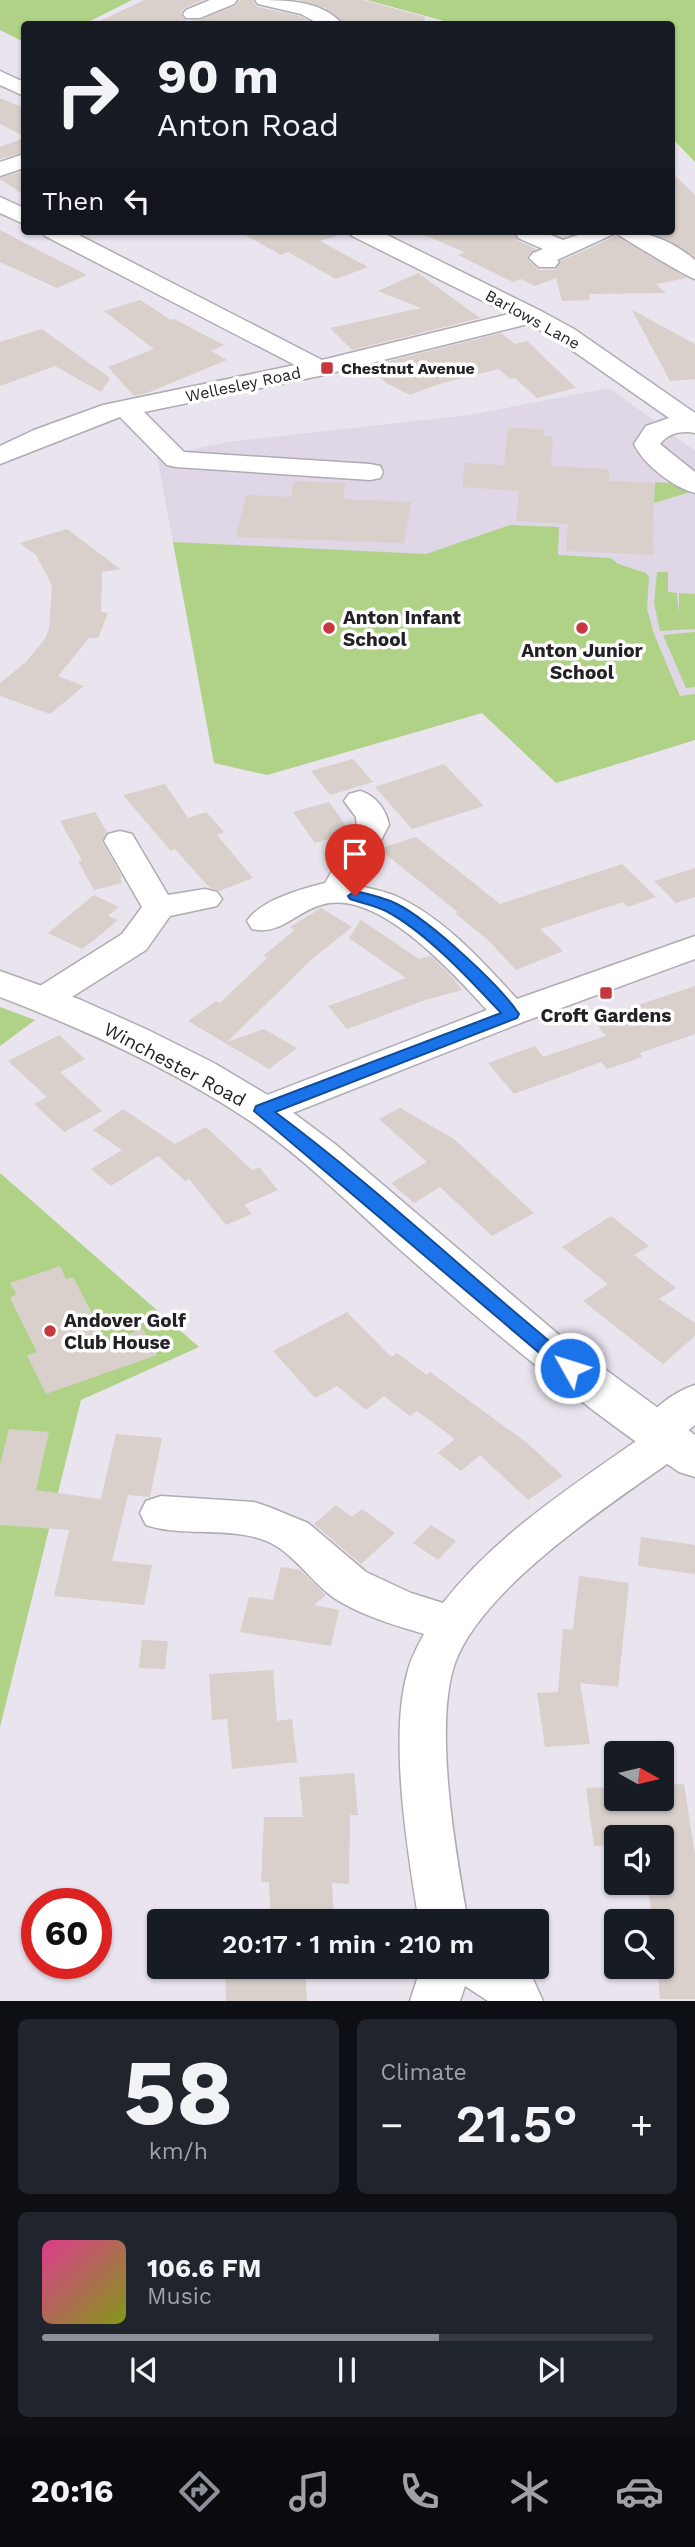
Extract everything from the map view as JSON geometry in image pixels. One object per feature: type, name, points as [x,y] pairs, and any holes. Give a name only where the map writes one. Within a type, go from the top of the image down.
[{"type":"main road","name":"Winchester Road","points":[[0,983],[44,999],[192,1069],[262,1111],[308,1145],[507,1317],[591,1385],[673,1444]]},
{"type":"street","points":[[193,14],[227,0]]},
{"type":"street","points":[[261,3],[308,10],[327,21]]},
{"type":"street","points":[[0,77],[21,88]]},
{"type":"street","points":[[0,169],[21,162]]},
{"type":"street","points":[[0,204],[21,214]]},
{"type":"street","points":[[61,235],[319,368]]},
{"type":"street","name":"Barlows Lane","points":[[368,235],[532,316],[593,352],[692,422]]},
{"type":"street","points":[[529,235],[555,255],[598,235]]},
{"type":"street","points":[[634,235],[681,260],[691,282]]},
{"type":"street","name":"Wellesley Road","points":[[0,456],[43,436],[125,408],[319,368],[532,316]]},
{"type":"street","points":[[125,408],[176,459],[370,472]]},
{"type":"street","points":[[692,422],[655,432],[647,444],[651,452],[695,485]]},
{"type":"street","points":[[337,890],[373,829],[371,814],[360,802]]},
{"type":"street","points":[[120,841],[159,907]]},
{"type":"street","points":[[264,921],[306,898],[337,890],[392,908],[442,946],[511,1014]]},
{"type":"street","points":[[44,999],[134,942],[159,907],[205,899]]},
{"type":"street","points":[[262,1111],[511,1014],[695,947]]},
{"type":"street","points":[[441,1909],[431,1856],[421,1715],[434,1659],[453,1625],[495,1572],[601,1489],[673,1444],[695,1401]]},
{"type":"street","points":[[161,1513],[254,1518],[293,1535],[350,1586],[399,1608],[453,1625]]},
{"type":"street","points":[[435,2001],[442,1979]]},
{"type":"street","points":[[498,1979],[515,1993],[518,2001]]},
{"type":"shaded area","points":[[610,388],[695,451],[695,740],[556,783],[482,713],[267,775],[214,763],[157,456],[228,442],[469,415]]},
{"type":"green space","points":[[0,0],[132,0],[90,21],[21,21],[21,40],[0,30]]},
{"type":"green space","points":[[367,0],[695,0],[695,162],[675,141],[675,21],[444,21]]},
{"type":"green space","points":[[655,482],[677,484],[692,489],[690,492],[654,503]]},
{"type":"green space","points":[[510,525],[559,527],[558,555],[611,558],[618,564],[646,573],[649,577],[647,609],[654,634],[680,696],[695,694],[695,740],[556,783],[482,713],[267,775],[214,763],[173,542],[426,554]]},
{"type":"green space","points":[[657,572],[668,572],[668,592],[677,593],[679,614],[679,593],[695,594],[695,629],[660,631],[654,603]]},
{"type":"green space","points":[[695,632],[695,687],[686,688],[663,635]]},
{"type":"green space","points":[[0,1007],[35,1020],[0,1046]]},
{"type":"green space","points":[[0,1173],[199,1347],[81,1400],[0,1727]]},
{"type":"building","points":[[145,0],[203,0],[184,8],[180,14],[186,21],[100,21]]},
{"type":"building","points":[[240,0],[252,0],[257,7],[300,16],[309,21],[186,21],[201,20],[235,6]]},
{"type":"building","points":[[299,0],[363,0],[425,17],[424,21],[340,21],[325,8]]},
{"type":"building","points":[[0,98],[21,107],[21,134],[0,124]]},
{"type":"building","points":[[21,139],[21,153],[0,159],[0,147]]},
{"type":"building","points":[[21,172],[21,193],[0,179]]},
{"type":"building","points":[[675,176],[695,195],[695,257],[654,235],[675,235]]},
{"type":"building","points":[[0,230],[87,275],[57,288],[0,262]]},
{"type":"building","points":[[245,235],[339,235],[320,241],[368,267],[336,279],[288,252],[281,255]]},
{"type":"building","points":[[424,235],[515,235],[517,240],[536,249],[526,258],[539,270],[555,270],[561,261],[616,236],[687,278],[656,284],[666,293],[589,294],[590,300],[562,301],[556,278],[535,286],[521,279],[513,282],[458,255],[464,252]]},
{"type":"building","points":[[418,273],[480,318],[352,350],[330,328],[421,308],[378,291]]},
{"type":"building","points":[[140,300],[171,320],[174,319],[224,345],[211,351],[227,360],[134,396],[108,367],[154,349],[104,311]]},
{"type":"building","points":[[632,310],[695,344],[695,379],[670,381]]},
{"type":"building","points":[[42,329],[110,378],[101,392],[55,366],[0,386],[0,342]]},
{"type":"building","points":[[501,333],[515,344],[527,341],[576,388],[537,398],[515,378],[510,379],[499,369],[442,383],[410,395],[386,383],[369,366]]},
{"type":"building","points":[[508,428],[544,429],[543,436],[553,437],[551,466],[609,469],[609,481],[654,483],[653,555],[566,551],[568,524],[516,521],[519,491],[462,487],[465,463],[504,465]]},
{"type":"building","points":[[294,481],[345,483],[343,499],[411,502],[404,543],[236,537],[246,495],[291,497]]},
{"type":"building","points":[[67,529],[120,569],[102,572],[101,612],[108,613],[98,638],[89,638],[58,676],[84,686],[50,714],[0,696],[0,683],[25,663],[45,639],[49,629],[52,585],[36,555],[20,543]]},
{"type":"building","points":[[353,759],[373,782],[330,795],[311,771]]},
{"type":"building","points":[[444,764],[484,806],[412,829],[375,787]]},
{"type":"building","points":[[165,784],[188,818],[206,812],[224,832],[217,835],[253,878],[219,891],[209,887],[175,849],[171,851],[123,795]]},
{"type":"building","points":[[329,802],[351,833],[315,843],[293,812]]},
{"type":"building","points":[[95,812],[107,832],[102,842],[122,877],[122,883],[94,890],[78,861],[82,860],[60,821]]},
{"type":"building","points":[[416,837],[500,904],[622,864],[656,897],[628,907],[623,902],[540,929],[563,951],[516,970],[488,940],[455,913],[458,912],[379,849]]},
{"type":"building","points":[[695,868],[695,897],[676,903],[654,881]]},
{"type":"building","points":[[94,895],[119,907],[108,916],[118,920],[93,941],[82,949],[48,933]]},
{"type":"building","points":[[321,908],[352,927],[311,960],[227,1042],[264,1029],[297,1048],[269,1069],[188,1021],[216,1001],[220,1003],[267,958],[263,956],[295,930],[290,927]]},
{"type":"building","points":[[361,920],[419,959],[431,956],[462,990],[425,1000],[347,1029],[328,1006],[406,978],[349,938]]},
{"type":"building","points":[[695,986],[695,1034],[640,1053],[642,1057],[607,1069],[601,1062],[514,1094],[488,1063],[535,1046],[543,1057],[606,1036],[593,1020]]},
{"type":"building","points":[[59,1035],[85,1059],[60,1072],[102,1111],[64,1132],[34,1104],[47,1097],[8,1061]]},
{"type":"building","points":[[400,1108],[454,1139],[534,1213],[492,1236],[440,1187],[414,1203],[391,1183],[427,1162],[379,1119]]},
{"type":"building","points":[[123,1109],[175,1144],[206,1127],[252,1170],[259,1167],[278,1190],[244,1205],[252,1214],[226,1225],[189,1179],[185,1181],[158,1156],[111,1186],[91,1169],[122,1150],[93,1130]]},
{"type":"building","points":[[611,1216],[649,1246],[634,1255],[676,1288],[659,1299],[695,1323],[695,1336],[663,1364],[583,1301],[608,1284],[562,1247]]},
{"type":"building","name":"Andover Golf Club House","points":[[60,1266],[66,1279],[73,1277],[107,1342],[143,1329],[157,1355],[46,1394],[27,1355],[37,1352],[10,1298],[16,1294],[10,1283]]},
{"type":"building","points":[[347,1312],[391,1357],[397,1353],[427,1375],[430,1372],[527,1443],[563,1476],[528,1500],[480,1455],[461,1471],[438,1453],[455,1439],[417,1411],[410,1416],[384,1396],[366,1410],[337,1386],[315,1398],[273,1351]]},
{"type":"building","points":[[9,1429],[49,1432],[36,1490],[101,1499],[116,1434],[162,1438],[150,1497],[128,1495],[112,1561],[152,1565],[144,1605],[54,1596],[69,1530],[0,1525],[0,1464]]},
{"type":"building","points":[[336,1505],[352,1517],[362,1509],[395,1533],[361,1564],[314,1524]]},
{"type":"building","points":[[431,1525],[456,1541],[438,1560],[413,1543]]},
{"type":"building","points":[[641,1537],[695,1545],[695,1574],[638,1566]]},
{"type":"building","points":[[281,1567],[300,1570],[326,1595],[314,1605],[339,1610],[331,1646],[240,1632],[249,1597],[273,1600]]},
{"type":"building","points":[[579,1576],[629,1583],[618,1687],[580,1683],[590,1744],[545,1747],[537,1693],[558,1692],[563,1629],[573,1630]]},
{"type":"building","points":[[142,1640],[168,1641],[165,1669],[139,1668]]},
{"type":"building","points":[[273,1670],[277,1721],[292,1719],[297,1762],[232,1769],[227,1719],[212,1720],[209,1674]]},
{"type":"building","points":[[354,1773],[358,1815],[350,1815],[349,1884],[332,1883],[333,1909],[270,1909],[269,1882],[261,1882],[264,1817],[303,1817],[299,1777]]},
{"type":"building","points":[[674,1784],[684,1784],[695,1855],[695,1999],[660,1999],[658,1979],[674,1979],[674,1909],[651,1909],[649,1895],[674,1895],[674,1825],[604,1825],[604,1846],[594,1846],[586,1788],[604,1787],[604,1811],[674,1811]]},
{"type":"building","points":[[225,1979],[306,1979],[307,2001],[226,2001]]},
{"type":"place","name":"Chestnut Avenue","points":[[327,368]]},
{"type":"place","name":"Anton Infant School","points":[[329,628]]},
{"type":"place","name":"Anton Junior School","points":[[582,628]]},
{"type":"place","name":"Croft Gardens","points":[[606,993]]},
{"type":"place","name":"Andover Golf Club House","points":[[50,1331]]},
{"type":"route","points":[[355,896],[392,908],[432,937],[472,973],[511,1014],[262,1111],[308,1145],[570,1368]]}]
